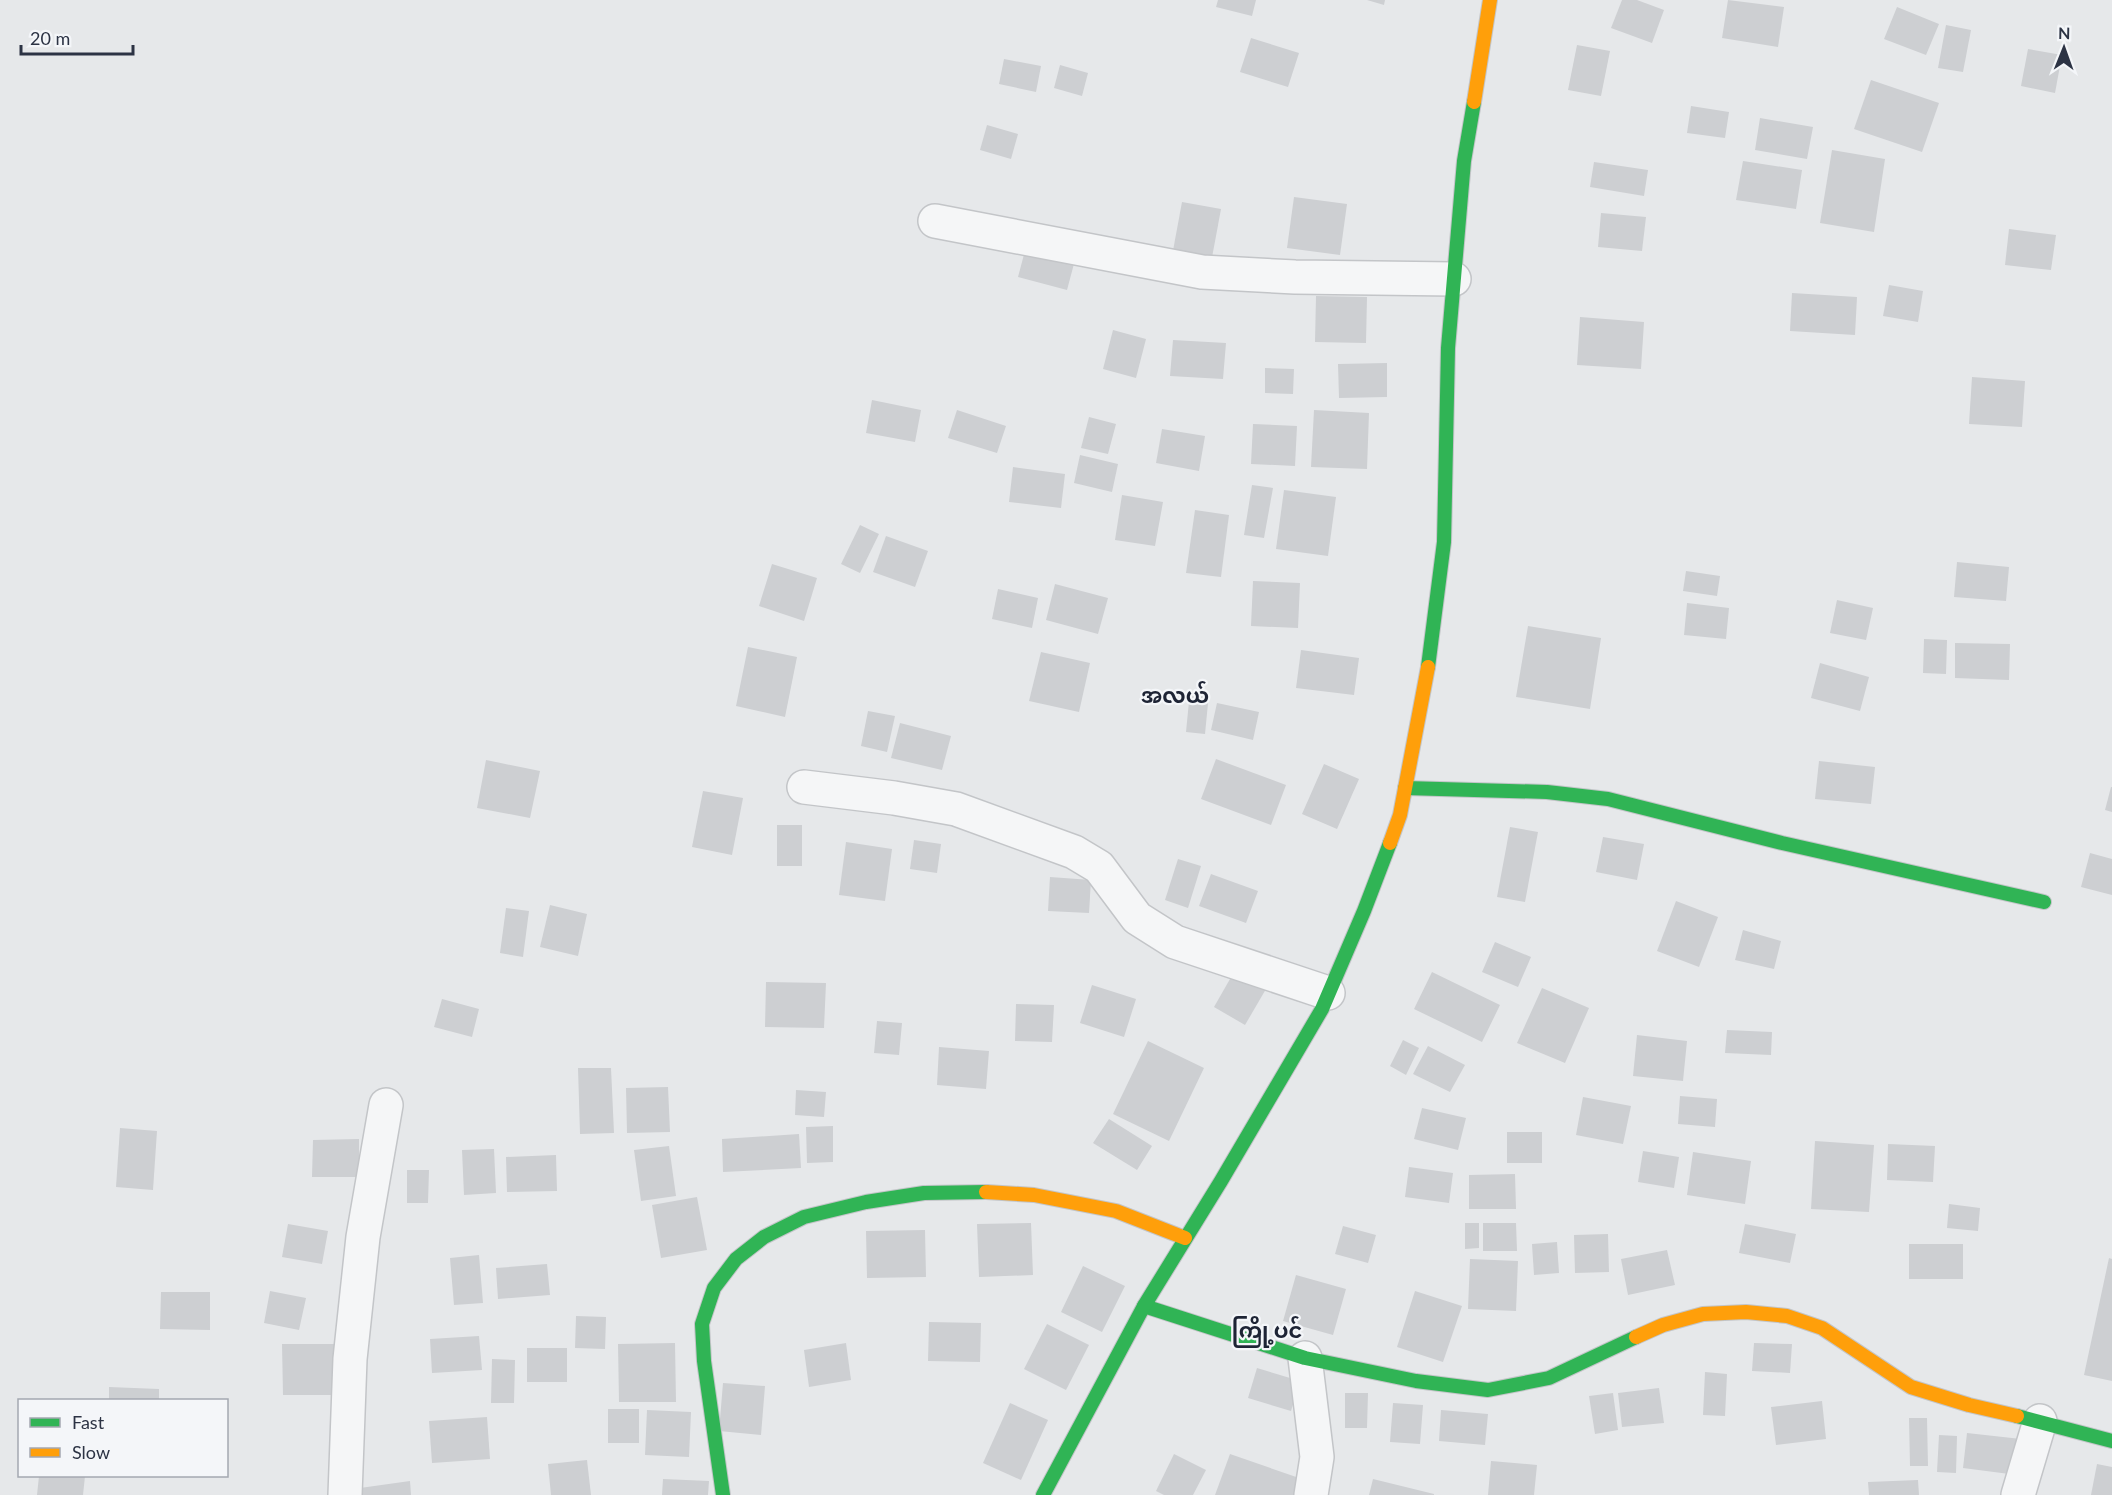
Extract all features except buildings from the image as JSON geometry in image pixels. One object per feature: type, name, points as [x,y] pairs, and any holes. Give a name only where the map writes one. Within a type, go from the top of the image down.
[{"type":"street","points":[[1044,1495],[1144,1306],[1322,1010],[1364,911],[1400,815],[1426,680],[1444,542],[1448,348],[1464,161],[1490,0]]},
{"type":"street","points":[[934,221],[1202,272],[1295,277],[1454,279]]},
{"type":"street","points":[[804,787],[894,798],[956,809],[1041,839],[1074,852],[1099,867],[1137,918],[1175,942],[1328,993]]},
{"type":"street","points":[[1405,788],[1546,792],[1608,799],[1782,843],[2044,902]]},
{"type":"street","points":[[345,1495],[350,1359],[361,1260],[386,1105]]},
{"type":"street","points":[[723,1495],[704,1361],[702,1323],[714,1288],[736,1259],[764,1237],[804,1217],[866,1202],[924,1193],[976,1191],[1034,1195],[1116,1210],[1185,1238]]},
{"type":"street","points":[[1144,1306],[1305,1358],[1416,1381],[1488,1390],[1549,1378],[1663,1325],[1703,1314],[1746,1312],[1787,1316],[1822,1328],[1911,1387],[1969,1405],[2040,1421],[2112,1441]]},
{"type":"street","points":[[1305,1358],[1317,1457],[1311,1495]]},
{"type":"street","points":[[2018,1495],[2040,1421]]},
{"type":"traffic: fast","points":[[1428,667],[1444,542],[1448,348],[1464,161],[1474,102]]},
{"type":"traffic: fast","points":[[1405,788],[1547,792],[1608,799],[1782,843],[2044,902]]},
{"type":"traffic: fast","points":[[1043,1495],[1144,1306],[1322,1009],[1390,843]]},
{"type":"traffic: fast","points":[[723,1495],[704,1361],[702,1324],[714,1288],[736,1259],[764,1237],[804,1217],[866,1202],[924,1193],[986,1192]]},
{"type":"traffic: fast","points":[[1144,1306],[1305,1358],[1416,1381],[1488,1390],[1549,1378],[1636,1337]]},
{"type":"traffic: fast","points":[[2017,1416],[2112,1441]]},
{"type":"traffic: slow","points":[[1474,102],[1490,0]]},
{"type":"traffic: slow","points":[[1390,843],[1400,815],[1428,667]]},
{"type":"traffic: slow","points":[[986,1192],[1034,1195],[1116,1211],[1185,1238]]},
{"type":"traffic: slow","points":[[1636,1337],[1663,1325],[1703,1314],[1746,1312],[1787,1316],[1822,1328],[1911,1387],[1969,1405],[2017,1416]]},
{"type":"district","name":"အလယ်","points":[[1175,696]]},
{"type":"district","name":"ကြို့ပင်","points":[[1267,1331]]}]
